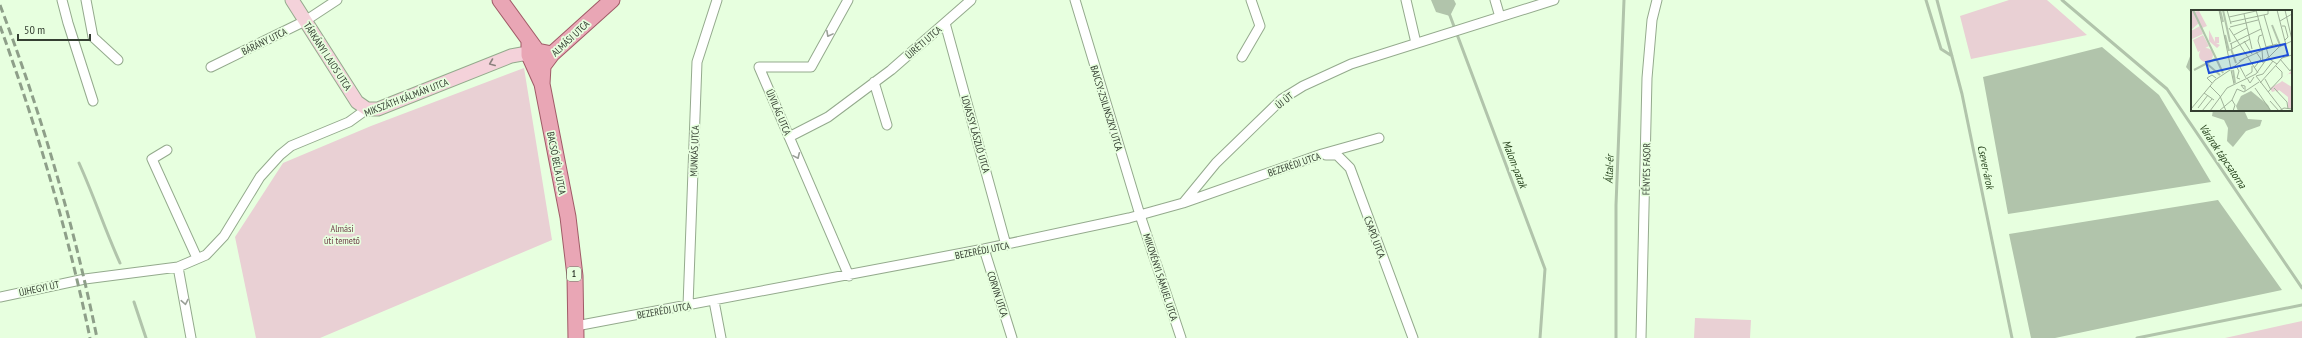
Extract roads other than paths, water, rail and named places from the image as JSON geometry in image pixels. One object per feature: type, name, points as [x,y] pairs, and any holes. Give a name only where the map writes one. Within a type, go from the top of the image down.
[{"type":"main road","name":"BACSÓ BÉLA UTCA","points":[[500,0],[529,48],[542,84],[570,232],[574,276],[576,332]]},
{"type":"main road","name":"ALMÁSI UTCA","points":[[542,84],[543,66],[552,54],[612,0]]},
{"type":"main road","points":[[529,48],[552,54]]},
{"type":"street","points":[[62,0],[93,101]]},
{"type":"street","points":[[86,0],[93,37],[118,60]]},
{"type":"street","name":"TÁRKÁNYI LAJOS UTCA","points":[[292,0],[357,102],[367,109]]},
{"type":"street","name":"BÁRÁNY UTCA","points":[[211,67],[305,21],[337,0]]},
{"type":"street","name":"MUNKÁS UTCA","points":[[688,306],[697,62],[717,0]]},
{"type":"street","name":"ÚJVILÁG UTCA","points":[[848,0],[812,67],[760,67],[849,276]]},
{"type":"street","name":"ÚJRÉTI UTCA","points":[[789,137],[828,117],[874,82],[971,0]]},
{"type":"street","name":"BAJCSY-ZSILINSZKY UTCA","points":[[1075,0],[1140,215]]},
{"type":"street","points":[[1242,57],[1260,26],[1251,0]]},
{"type":"street","points":[[1406,0],[1416,43]]},
{"type":"street","points":[[1495,0],[1500,17]]},
{"type":"street","name":"ÚJ ÚT","points":[[1183,203],[1216,163],[1282,99],[1303,86],[1351,64],[1554,0]]},
{"type":"street","name":"FÉNYES FASOR","points":[[1642,338],[1647,78],[1652,20],[1657,0]]},
{"type":"street","name":"LOVASSY LÁSZLÓ UTCA","points":[[945,23],[1006,245]]},
{"type":"street","name":"MIKSZÁTH KÁLMÁN UTCA","points":[[78,280],[178,267],[206,254],[224,236],[260,177],[280,155],[291,146],[349,122],[367,109],[378,109],[511,56],[522,54],[529,48]]},
{"type":"street","points":[[874,82],[887,125]]},
{"type":"street","name":"BEZERÉDJ UTCA","points":[[576,332],[688,306],[1006,245],[1140,215],[1183,203],[1322,154],[1379,138]]},
{"type":"street","points":[[167,150],[152,159],[197,258]]},
{"type":"street","name":"CSAPÓ UTCA","points":[[1322,154],[1337,155],[1350,168],[1413,338]]},
{"type":"street","name":"MIKOVÉNYI SÁMUEL UTCA","points":[[1140,215],[1181,338]]},
{"type":"street","name":"CORVIN UTCA","points":[[984,249],[1012,338]]},
{"type":"street","points":[[178,267],[191,338]]},
{"type":"street","name":"ÚJHEGYI ÚT","points":[[0,297],[78,280]]},
{"type":"street","points":[[714,302],[721,338]]},
{"type":"waterway","name":"Által-ér","points":[[1616,338],[1616,205],[1624,0]]},
{"type":"waterway","points":[[1926,0],[1941,49],[1952,56]]},
{"type":"waterway","name":"Csever-árok","points":[[1937,0],[1962,94],[2012,338]]},
{"type":"waterway","name":"Várárok tápcsatorna","points":[[2062,0],[2167,89],[2302,288]]},
{"type":"waterway","name":"Malom-patak","points":[[1449,13],[1545,269],[1540,338]]},
{"type":"waterway","points":[[79,163],[120,263]]},
{"type":"waterway","points":[[134,302],[146,338]]},
{"type":"waterway","points":[[2137,338],[2302,305]]},
{"type":"railway","points":[[0,5],[43,128],[78,253],[97,338]]},
{"type":"railway","points":[[0,26],[27,103],[51,180],[72,259],[90,338]]},
{"type":"park label","name":"Almási úti temető","points":[[342,234]]}]
